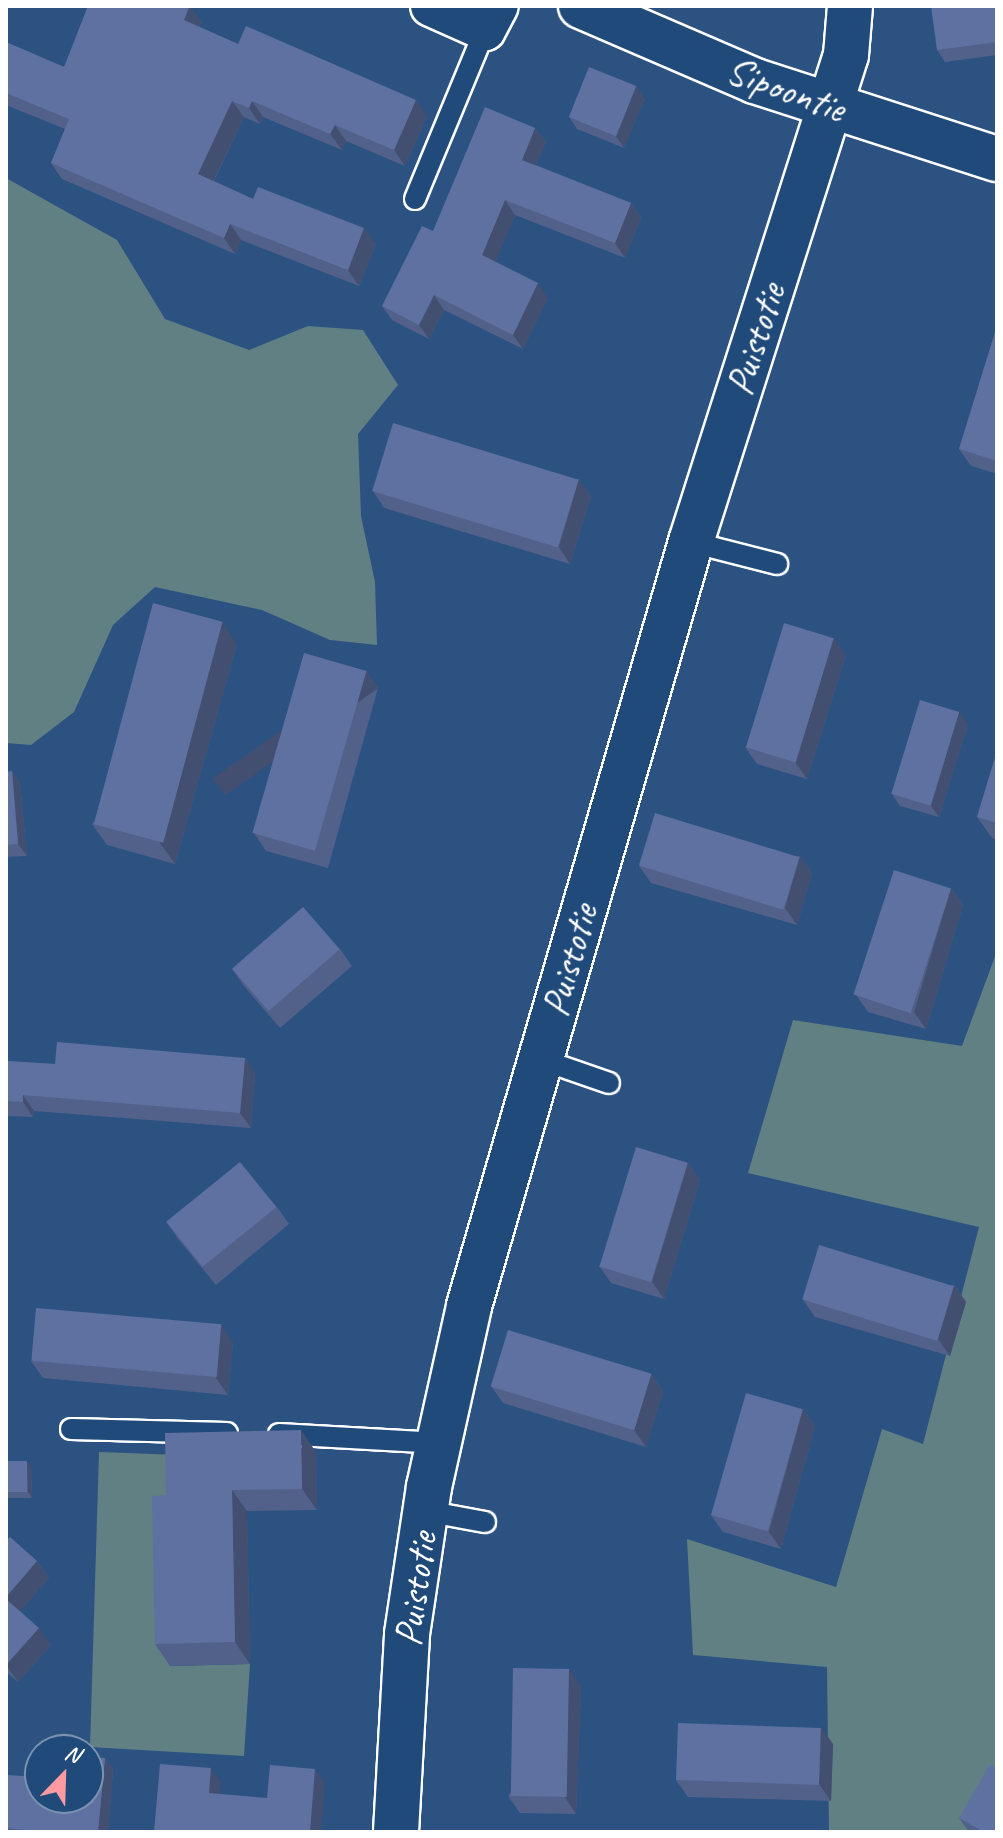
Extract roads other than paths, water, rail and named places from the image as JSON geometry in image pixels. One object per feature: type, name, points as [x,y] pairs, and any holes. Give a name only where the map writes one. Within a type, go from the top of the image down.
[{"type":"street","points":[[431,6],[492,18]]},
{"type":"street","name":"Sipoontie","points":[[581,6],[829,107],[997,159]]},
{"type":"street","name":"Puistotie","points":[[396,1832],[407,1634],[425,1511],[469,1306],[691,542],[846,55],[850,6]]},
{"type":"lane","points":[[415,199],[492,18]]},
{"type":"lane","points":[[691,542],[777,564]]},
{"type":"lane","points":[[540,1059],[609,1083]]},
{"type":"lane","points":[[71,1429],[249,1433],[440,1443]]},
{"type":"lane","points":[[425,1511],[485,1522]]}]
